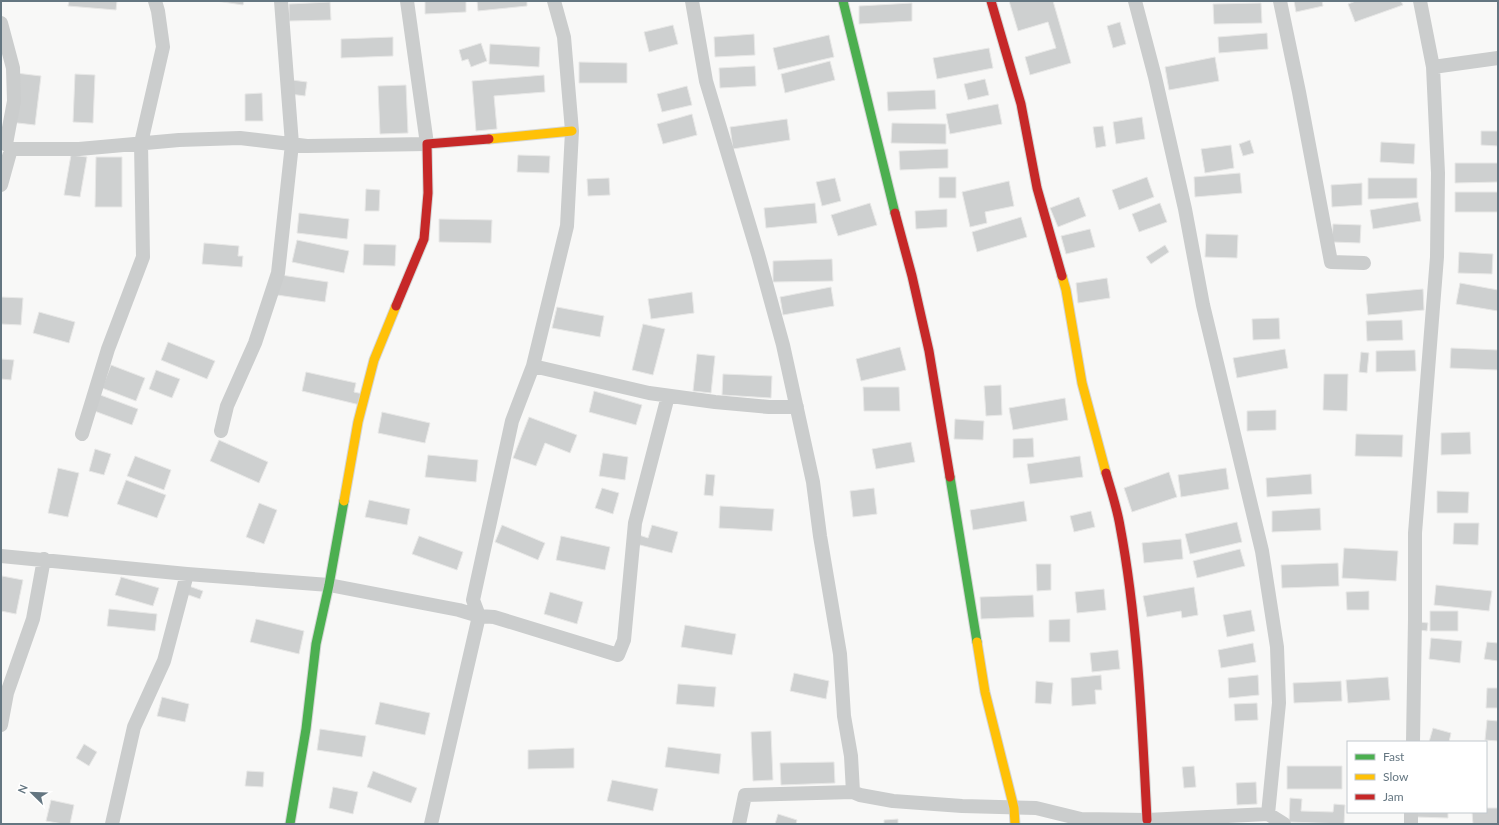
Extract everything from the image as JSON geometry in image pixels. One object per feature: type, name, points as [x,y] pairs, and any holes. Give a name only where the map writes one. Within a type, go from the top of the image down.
[{"type":"street","points":[[82,434],[108,349],[143,257],[141,143],[162,47],[158,11],[155,1]]},
{"type":"street","points":[[221,431],[227,406],[255,343],[278,272],[292,144],[281,1]]},
{"type":"street","points":[[290,824],[306,729],[316,644],[329,585],[358,422],[374,360],[424,239],[428,193],[427,144],[407,1]]},
{"type":"street","points":[[431,824],[479,616],[473,600],[512,421],[533,366],[567,226],[572,131],[564,37],[554,1]]},
{"type":"street","points":[[692,1],[706,81],[758,254],[783,345],[813,482],[820,536],[840,654],[844,716],[851,756],[853,792]]},
{"type":"street","points":[[843,1],[891,198],[912,276],[929,352],[985,692],[1014,808],[1016,824]]},
{"type":"street","points":[[991,1],[1021,104],[1037,188],[1066,290],[1082,383],[1120,525],[1129,586],[1140,690],[1146,820]]},
{"type":"street","points":[[1135,1],[1155,77],[1186,209],[1203,305],[1263,558],[1277,647],[1279,703],[1268,814]]},
{"type":"street","points":[[1280,1],[1331,262],[1364,263]]},
{"type":"street","points":[[1413,741],[1415,619],[1414,533],[1437,256],[1438,173],[1433,66],[1420,1]]},
{"type":"street","points":[[1,23],[13,68],[14,101],[6,144],[11,149],[79,149],[179,140],[240,138],[307,146],[427,144],[521,137],[572,131]]},
{"type":"street","points":[[1433,66],[1498,58]]},
{"type":"street","points":[[1,185],[11,149]]},
{"type":"street","points":[[533,366],[668,396],[769,407],[797,407]]},
{"type":"street","points":[[1,556],[187,574],[329,585],[458,610],[479,616],[494,617],[618,655],[624,640],[635,523],[668,396]]},
{"type":"street","points":[[1,725],[7,693],[33,619],[44,559]]},
{"type":"street","points":[[112,824],[134,727],[164,661],[187,574]]},
{"type":"street","points":[[739,824],[745,795],[853,792],[860,795],[893,801],[962,806],[1036,808],[1081,820],[1146,820],[1180,822],[1268,814],[1284,824]]},
{"type":"street","points":[[1411,813],[1411,824]]},
{"type":"building","points":[[69,1],[117,1],[116,10],[68,6]]},
{"type":"building","points":[[216,1],[244,1],[243,5]]},
{"type":"building","points":[[425,1],[466,1],[466,12],[425,14]]},
{"type":"building","points":[[477,1],[527,1],[527,6],[478,11]]},
{"type":"building","points":[[1009,1],[1053,1],[1071,63],[1030,75],[1025,57],[1056,48],[1048,22],[1018,31]]},
{"type":"building","points":[[1294,1],[1322,1],[1323,6],[1296,12]]},
{"type":"building","points":[[1356,1],[1401,1],[1403,5],[1355,22],[1348,4]]},
{"type":"building","points":[[330,2],[331,20],[289,21],[289,4]]},
{"type":"building","points":[[912,3],[912,21],[859,24],[859,6]]},
{"type":"building","points":[[1261,3],[1262,23],[1214,24],[1213,4]]},
{"type":"building","points":[[1120,22],[1126,44],[1113,48],[1107,26]]},
{"type":"building","points":[[673,25],[678,44],[649,52],[644,32]]},
{"type":"building","points":[[1267,33],[1268,49],[1219,53],[1218,37]]},
{"type":"building","points":[[754,34],[755,55],[715,57],[714,37]]},
{"type":"building","points":[[829,35],[834,57],[778,70],[773,48]]},
{"type":"building","points":[[393,37],[393,56],[341,58],[341,39]]},
{"type":"building","points":[[481,43],[487,61],[471,67],[468,59],[462,61],[459,50]]},
{"type":"building","points":[[490,44],[540,47],[539,67],[489,64]]},
{"type":"building","points":[[989,48],[993,68],[937,79],[933,58]]},
{"type":"building","points":[[1215,57],[1219,81],[1169,90],[1165,67]]},
{"type":"building","points":[[830,61],[835,80],[785,93],[781,74]]},
{"type":"building","points":[[579,62],[627,63],[627,83],[579,83]]},
{"type":"building","points":[[755,66],[756,86],[720,88],[719,68]]},
{"type":"building","points":[[16,73],[41,76],[35,125],[9,122]]},
{"type":"building","points":[[75,74],[95,75],[93,123],[73,122]]},
{"type":"building","points":[[544,75],[545,92],[494,96],[497,129],[476,131],[472,81]]},
{"type":"building","points":[[985,79],[989,95],[968,100],[964,84]]},
{"type":"building","points":[[292,80],[307,82],[305,96],[290,94]]},
{"type":"building","points":[[406,85],[408,133],[380,134],[378,86]]},
{"type":"building","points":[[687,86],[692,105],[662,112],[657,94]]},
{"type":"building","points":[[935,90],[936,109],[888,111],[887,92]]},
{"type":"building","points":[[262,93],[263,121],[245,121],[245,94]]},
{"type":"building","points":[[998,104],[1002,124],[950,134],[946,114]]},
{"type":"building","points":[[692,114],[697,135],[663,144],[657,124]]},
{"type":"building","points":[[1142,117],[1145,139],[1116,144],[1113,122]]},
{"type":"building","points":[[787,119],[790,140],[733,149],[730,127]]},
{"type":"building","points":[[892,123],[946,124],[946,144],[891,143]]},
{"type":"building","points":[[1103,126],[1106,146],[1096,148],[1093,127]]},
{"type":"building","points":[[1481,131],[1498,131],[1498,146],[1481,145]]},
{"type":"building","points":[[1250,140],[1254,153],[1243,156],[1239,144]]},
{"type":"building","points":[[1381,142],[1415,144],[1414,164],[1380,162]]},
{"type":"building","points":[[1231,145],[1234,168],[1205,173],[1201,149]]},
{"type":"building","points":[[948,149],[948,168],[900,170],[899,151]]},
{"type":"building","points":[[71,155],[87,157],[80,197],[64,195]]},
{"type":"building","points":[[518,155],[550,156],[549,173],[517,172]]},
{"type":"building","points":[[96,157],[122,157],[122,207],[95,207]]},
{"type":"building","points":[[1455,163],[1498,163],[1498,182],[1455,183]]},
{"type":"building","points":[[1240,173],[1242,193],[1195,197],[1194,177]]},
{"type":"building","points":[[939,177],[956,177],[956,198],[939,198]]},
{"type":"building","points":[[1147,177],[1154,197],[1119,210],[1112,190]]},
{"type":"building","points":[[609,178],[610,195],[588,196],[587,179]]},
{"type":"building","points":[[835,178],[841,201],[822,206],[816,182]]},
{"type":"building","points":[[1368,178],[1417,178],[1417,198],[1368,199]]},
{"type":"building","points":[[1009,181],[1014,206],[985,212],[987,223],[970,227],[962,192]]},
{"type":"building","points":[[1362,183],[1362,205],[1332,207],[1331,185]]},
{"type":"building","points":[[366,189],[380,190],[379,211],[365,211]]},
{"type":"building","points":[[1455,192],[1498,192],[1498,212],[1455,212]]},
{"type":"building","points":[[1079,197],[1086,216],[1058,227],[1050,208]]},
{"type":"building","points":[[1418,202],[1421,221],[1373,229],[1370,210]]},
{"type":"building","points":[[815,203],[817,223],[766,228],[764,208]]},
{"type":"building","points":[[870,203],[877,225],[838,236],[831,215]]},
{"type":"building","points":[[1160,203],[1167,222],[1139,232],[1132,214]]},
{"type":"building","points":[[947,209],[947,227],[916,229],[915,211]]},
{"type":"building","points":[[299,213],[349,219],[347,239],[297,233]]},
{"type":"building","points":[[1021,217],[1027,237],[977,252],[972,232]]},
{"type":"building","points":[[439,219],[492,220],[491,243],[439,242]]},
{"type":"building","points":[[1333,224],[1361,225],[1360,243],[1332,242]]},
{"type":"building","points":[[1090,229],[1095,247],[1066,254],[1061,236]]},
{"type":"building","points":[[1206,234],[1238,235],[1237,258],[1205,257]]},
{"type":"building","points":[[297,240],[349,251],[344,273],[292,262]]},
{"type":"building","points":[[204,243],[239,246],[238,256],[243,256],[242,267],[202,264]]},
{"type":"building","points":[[364,244],[396,245],[395,266],[363,265]]},
{"type":"building","points":[[1165,245],[1169,252],[1151,264],[1146,257]]},
{"type":"building","points":[[1459,252],[1493,254],[1492,274],[1458,273]]},
{"type":"building","points":[[832,259],[833,281],[773,282],[773,261]]},
{"type":"building","points":[[281,275],[328,282],[325,302],[277,295]]},
{"type":"building","points":[[1107,278],[1110,298],[1078,303],[1076,283]]},
{"type":"building","points":[[1460,283],[1498,290],[1498,311],[1456,304]]},
{"type":"building","points":[[831,287],[834,306],[783,315],[780,297]]},
{"type":"building","points":[[1423,289],[1424,310],[1368,315],[1366,294]]},
{"type":"building","points":[[692,292],[694,313],[651,319],[648,299]]},
{"type":"building","points":[[1,297],[23,298],[21,325],[1,324]]},
{"type":"building","points":[[557,307],[604,316],[600,337],[552,328]]},
{"type":"building","points":[[39,312],[75,322],[69,343],[33,333]]},
{"type":"building","points":[[1279,318],[1280,339],[1253,340],[1252,319]]},
{"type":"building","points":[[1402,320],[1403,340],[1367,341],[1366,321]]},
{"type":"building","points":[[643,324],[665,329],[653,375],[632,370]]},
{"type":"building","points":[[168,342],[215,361],[207,379],[161,360]]},
{"type":"building","points":[[900,347],[906,370],[861,381],[856,359]]},
{"type":"building","points":[[1451,348],[1498,350],[1498,370],[1450,368]]},
{"type":"building","points":[[1285,349],[1288,368],[1237,378],[1233,358]]},
{"type":"building","points":[[1415,350],[1416,371],[1376,372],[1376,351]]},
{"type":"building","points":[[1361,352],[1369,353],[1367,373],[1359,372]]},
{"type":"building","points":[[697,354],[715,356],[711,393],[693,391]]},
{"type":"building","points":[[1,359],[14,360],[11,380],[1,379]]},
{"type":"building","points":[[111,365],[145,378],[136,401],[102,388]]},
{"type":"building","points":[[156,370],[180,379],[172,398],[149,389]]},
{"type":"building","points":[[306,372],[356,383],[354,392],[363,394],[360,405],[302,391]]},
{"type":"building","points":[[723,374],[772,376],[771,398],[722,395]]},
{"type":"building","points":[[1324,374],[1348,374],[1347,411],[1323,410]]},
{"type":"building","points":[[1001,385],[1002,415],[986,416],[984,386]]},
{"type":"building","points":[[863,387],[899,387],[900,411],[864,411]]},
{"type":"building","points":[[594,391],[642,405],[636,425],[589,412]]},
{"type":"building","points":[[95,393],[138,409],[132,425],[89,409]]},
{"type":"building","points":[[1065,398],[1068,420],[1013,430],[1009,408]]},
{"type":"building","points":[[1276,410],[1276,430],[1247,431],[1247,411]]},
{"type":"building","points":[[382,412],[430,423],[425,443],[378,433]]},
{"type":"building","points":[[529,417],[577,435],[570,453],[545,443],[536,466],[513,458]]},
{"type":"building","points":[[955,419],[984,421],[983,440],[954,439]]},
{"type":"building","points":[[1470,432],[1471,454],[1441,455],[1441,433]]},
{"type":"building","points":[[1356,434],[1403,435],[1402,457],[1355,456]]},
{"type":"building","points":[[1033,438],[1034,457],[1013,458],[1013,439]]},
{"type":"building","points":[[219,440],[268,462],[259,483],[210,461]]},
{"type":"building","points":[[911,442],[915,462],[876,469],[872,449]]},
{"type":"building","points":[[95,449],[111,454],[104,475],[89,471]]},
{"type":"building","points":[[603,453],[628,457],[625,480],[599,476]]},
{"type":"building","points":[[428,455],[478,460],[476,482],[425,477]]},
{"type":"building","points":[[135,456],[171,470],[164,490],[127,476]]},
{"type":"building","points":[[1080,456],[1083,477],[1030,484],[1027,464]]},
{"type":"building","points":[[58,468],[79,473],[68,517],[48,513]]},
{"type":"building","points":[[1226,468],[1229,489],[1181,497],[1178,475]]},
{"type":"building","points":[[1169,472],[1177,497],[1132,512],[1124,488]]},
{"type":"building","points":[[706,474],[715,475],[713,496],[704,495]]},
{"type":"building","points":[[1311,474],[1312,494],[1267,497],[1266,478]]},
{"type":"building","points":[[126,480],[166,495],[157,518],[117,504]]},
{"type":"building","points":[[602,488],[619,493],[613,514],[595,508]]},
{"type":"building","points":[[874,488],[877,514],[853,517],[850,491]]},
{"type":"building","points":[[1437,491],[1469,492],[1468,513],[1437,513]]},
{"type":"building","points":[[369,500],[410,509],[407,525],[365,517]]},
{"type":"building","points":[[1024,501],[1027,521],[973,530],[970,510]]},
{"type":"building","points":[[259,503],[277,510],[264,544],[246,537]]},
{"type":"building","points":[[720,506],[774,509],[772,531],[719,528]]},
{"type":"building","points":[[1320,508],[1321,530],[1272,532],[1272,511]]},
{"type":"building","points":[[1091,511],[1095,527],[1074,532],[1070,516]]},
{"type":"building","points":[[1237,522],[1242,542],[1190,554],[1185,534]]},
{"type":"building","points":[[1454,523],[1479,523],[1478,545],[1453,544]]},
{"type":"building","points":[[502,525],[545,543],[538,560],[495,542]]},
{"type":"building","points":[[652,525],[678,532],[672,553],[636,544],[639,535],[648,538]]},
{"type":"building","points":[[419,536],[463,552],[457,570],[412,554]]},
{"type":"building","points":[[561,536],[610,547],[605,570],[556,560]]},
{"type":"building","points":[[1181,539],[1183,559],[1144,563],[1142,543]]},
{"type":"building","points":[[1344,548],[1398,551],[1396,581],[1342,578]]},
{"type":"building","points":[[1240,549],[1245,566],[1197,578],[1193,561]]},
{"type":"building","points":[[1338,563],[1339,586],[1282,588],[1281,565]]},
{"type":"building","points":[[1036,564],[1051,564],[1051,590],[1037,591]]},
{"type":"building","points":[[2,576],[23,580],[16,614],[1,611]]},
{"type":"building","points":[[121,577],[159,588],[153,606],[115,595]]},
{"type":"building","points":[[186,585],[203,591],[200,599],[183,593]]},
{"type":"building","points":[[1436,585],[1492,591],[1489,611],[1434,605]]},
{"type":"building","points":[[1194,587],[1198,615],[1182,618],[1181,611],[1147,617],[1143,596]]},
{"type":"building","points":[[1104,589],[1106,610],[1077,613],[1075,592]]},
{"type":"building","points":[[1369,591],[1369,610],[1347,610],[1346,592]]},
{"type":"building","points":[[550,592],[583,602],[577,624],[544,614]]},
{"type":"building","points":[[1033,595],[1034,617],[981,619],[980,597]]},
{"type":"building","points":[[109,609],[157,614],[155,631],[107,626]]},
{"type":"building","points":[[1251,610],[1255,631],[1227,637],[1223,615]]},
{"type":"building","points":[[1430,611],[1458,611],[1458,631],[1430,631]]},
{"type":"building","points":[[256,619],[304,631],[299,654],[250,642]]},
{"type":"building","points":[[1070,619],[1070,642],[1049,642],[1049,620]]},
{"type":"building","points":[[1420,622],[1428,623],[1427,631],[1419,630]]},
{"type":"building","points":[[685,625],[736,634],[732,655],[681,647]]},
{"type":"building","points":[[1431,638],[1462,641],[1460,663],[1429,659]]},
{"type":"building","points":[[1487,642],[1498,643],[1498,661],[1484,659]]},
{"type":"building","points":[[1253,643],[1256,662],[1221,668],[1218,650]]},
{"type":"building","points":[[1118,650],[1120,669],[1092,672],[1090,653]]},
{"type":"building","points":[[794,673],[829,681],[826,699],[790,691]]},
{"type":"building","points":[[1101,675],[1102,690],[1095,690],[1096,704],[1072,706],[1071,678]]},
{"type":"building","points":[[1258,675],[1259,695],[1229,698],[1228,678]]},
{"type":"building","points":[[1388,677],[1390,700],[1348,703],[1346,680]]},
{"type":"building","points":[[1036,681],[1053,683],[1051,704],[1035,703]]},
{"type":"building","points":[[1341,681],[1342,701],[1294,703],[1293,683]]},
{"type":"building","points":[[678,684],[716,687],[714,707],[676,704]]},
{"type":"building","points":[[1487,688],[1498,688],[1498,708],[1486,708]]},
{"type":"building","points":[[162,697],[189,704],[185,722],[157,716]]},
{"type":"building","points":[[380,702],[430,713],[425,735],[375,724]]},
{"type":"building","points":[[1257,703],[1258,720],[1235,721],[1234,704]]},
{"type":"building","points":[[1487,720],[1498,721],[1498,741],[1485,740]]},
{"type":"building","points":[[1433,728],[1451,733],[1449,741],[1429,741]]},
{"type":"building","points":[[320,729],[366,736],[362,757],[317,750]]},
{"type":"building","points":[[771,731],[773,780],[753,781],[751,732]]},
{"type":"building","points":[[84,744],[97,752],[89,766],[76,758]]},
{"type":"building","points":[[668,747],[721,754],[719,774],[665,767]]},
{"type":"building","points":[[574,748],[574,768],[528,769],[528,750]]},
{"type":"building","points":[[834,762],[835,783],[781,785],[780,763]]},
{"type":"building","points":[[1194,766],[1196,787],[1184,788],[1182,767]]},
{"type":"building","points":[[1287,766],[1342,766],[1342,789],[1287,789]]},
{"type":"building","points":[[247,771],[264,772],[263,787],[245,786]]},
{"type":"building","points":[[373,771],[417,788],[411,803],[367,787]]},
{"type":"building","points":[[612,780],[658,789],[653,811],[607,801]]},
{"type":"building","points":[[1256,782],[1257,804],[1237,805],[1236,783]]},
{"type":"building","points":[[333,787],[358,792],[353,814],[329,808]]},
{"type":"building","points":[[1290,798],[1302,799],[1301,811],[1333,812],[1334,804],[1345,805],[1344,824],[1289,822]]},
{"type":"building","points":[[51,800],[74,805],[70,824],[46,821]]},
{"type":"building","points":[[1487,808],[1498,808],[1498,824],[1473,824],[1472,813],[1487,813]]},
{"type":"building","points":[[1416,813],[1448,813],[1448,818],[1416,817]]},
{"type":"building","points":[[778,814],[797,820],[796,824],[775,824]]},
{"type":"building","points":[[898,819],[898,824],[884,824],[884,820]]},
{"type":"traffic: fast","points":[[843,1],[895,213]]},
{"type":"traffic: fast","points":[[950,477],[977,642]]},
{"type":"traffic: fast","points":[[290,824],[306,729],[316,644],[329,585],[344,501]]},
{"type":"traffic: slow","points":[[489,139],[572,131]]},
{"type":"traffic: slow","points":[[1062,276],[1066,290],[1082,383],[1106,473]]},
{"type":"traffic: slow","points":[[344,501],[358,422],[374,360],[396,306]]},
{"type":"traffic: slow","points":[[977,642],[985,692],[1014,808],[1015,824]]},
{"type":"traffic: jam","points":[[991,1],[1021,104],[1037,188],[1062,276]]},
{"type":"traffic: jam","points":[[396,306],[424,239],[428,193],[427,144],[489,139]]},
{"type":"traffic: jam","points":[[895,213],[912,276],[929,351],[950,477]]},
{"type":"traffic: jam","points":[[1106,473],[1119,519],[1131,599],[1138,673],[1147,820]]}]
